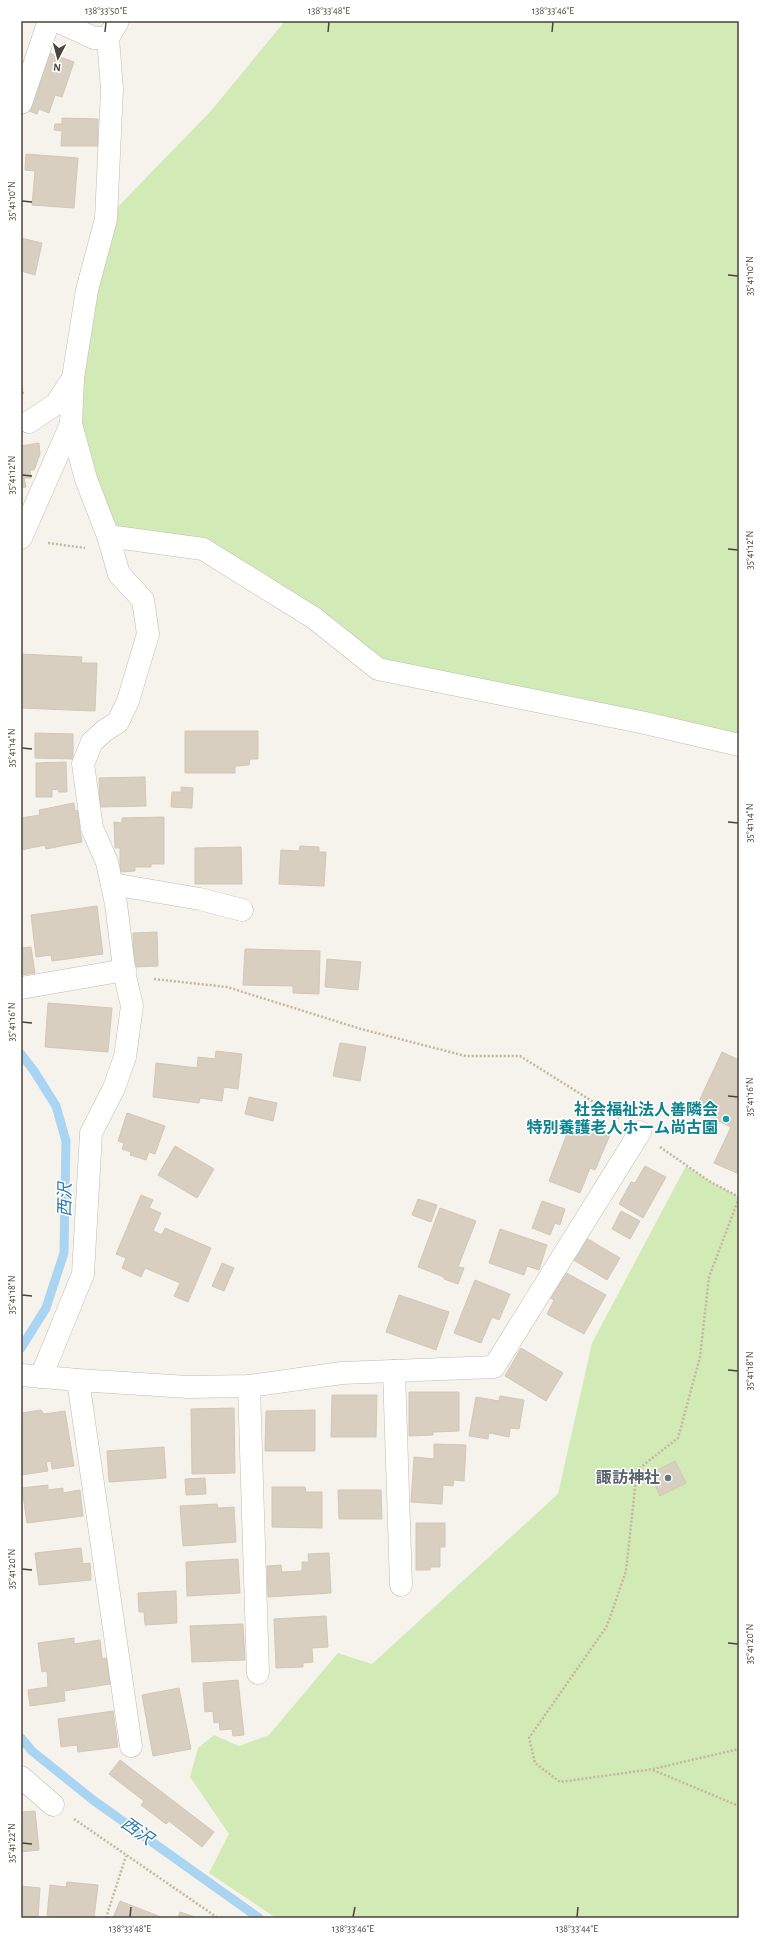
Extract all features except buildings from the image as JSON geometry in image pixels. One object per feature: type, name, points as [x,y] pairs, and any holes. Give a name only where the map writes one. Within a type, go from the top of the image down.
[{"type":"lane","points":[[21,103],[49,21]]},
{"type":"lane","points":[[57,21],[94,38],[113,30],[106,219],[87,290],[73,378],[71,424],[86,478],[111,544],[118,574],[143,600],[148,634],[128,701],[118,722],[104,731],[92,742],[83,764],[92,828],[107,862],[112,884],[125,973],[132,1006],[125,1057],[114,1088],[91,1133],[83,1274],[29,1376],[188,1387],[249,1386],[342,1373],[494,1367],[640,1132]]},
{"type":"lane","points":[[29,422],[56,404],[73,378]]},
{"type":"lane","points":[[21,538],[71,424]]},
{"type":"lane","points":[[111,544],[203,549],[314,618],[378,669],[739,745]]},
{"type":"lane","points":[[112,884],[200,899],[242,910]]},
{"type":"lane","points":[[21,988],[125,973]]},
{"type":"lane","points":[[394,1371],[401,1585]]},
{"type":"lane","points":[[78,1380],[131,1746]]},
{"type":"lane","points":[[249,1386],[258,1673]]},
{"type":"lane","points":[[21,1777],[53,1805]]},
{"type":"path","points":[[47,543],[111,544]]},
{"type":"path","points":[[125,973],[227,987],[361,1030],[466,1056],[520,1056],[640,1132],[709,1181],[739,1197],[709,1277],[700,1357],[678,1438],[637,1470],[626,1572],[607,1626],[529,1738],[536,1763],[560,1782],[653,1769],[739,1749]]},
{"type":"path","points":[[653,1769],[739,1806]]},
{"type":"path","points":[[53,1805],[218,1918]]},
{"type":"path","points":[[106,1918],[126,1855]]},
{"type":"green space","points":[[285,21],[739,21],[739,745],[378,669],[203,549],[108,536],[86,479],[73,378],[106,219],[210,112]]},
{"type":"green space","points":[[686,1166],[709,1181],[739,1197],[739,1918],[276,1918],[209,1873],[229,1834],[190,1777],[198,1748],[214,1735],[239,1746],[269,1735],[338,1653],[372,1664],[558,1494],[592,1343]]},
{"type":"waterway","name":"西沢","points":[[21,1054],[34,1071],[56,1106],[66,1141],[64,1253],[46,1308],[21,1348]]},
{"type":"waterway","name":"西沢","points":[[21,1738],[32,1751],[93,1800],[259,1918]]},
{"type":"place","name":"社会福祉法人善隣会 特別養護老人ホーム尚古園","points":[[726,1119]]},
{"type":"place","name":"諏訪神社","points":[[668,1478]]}]
